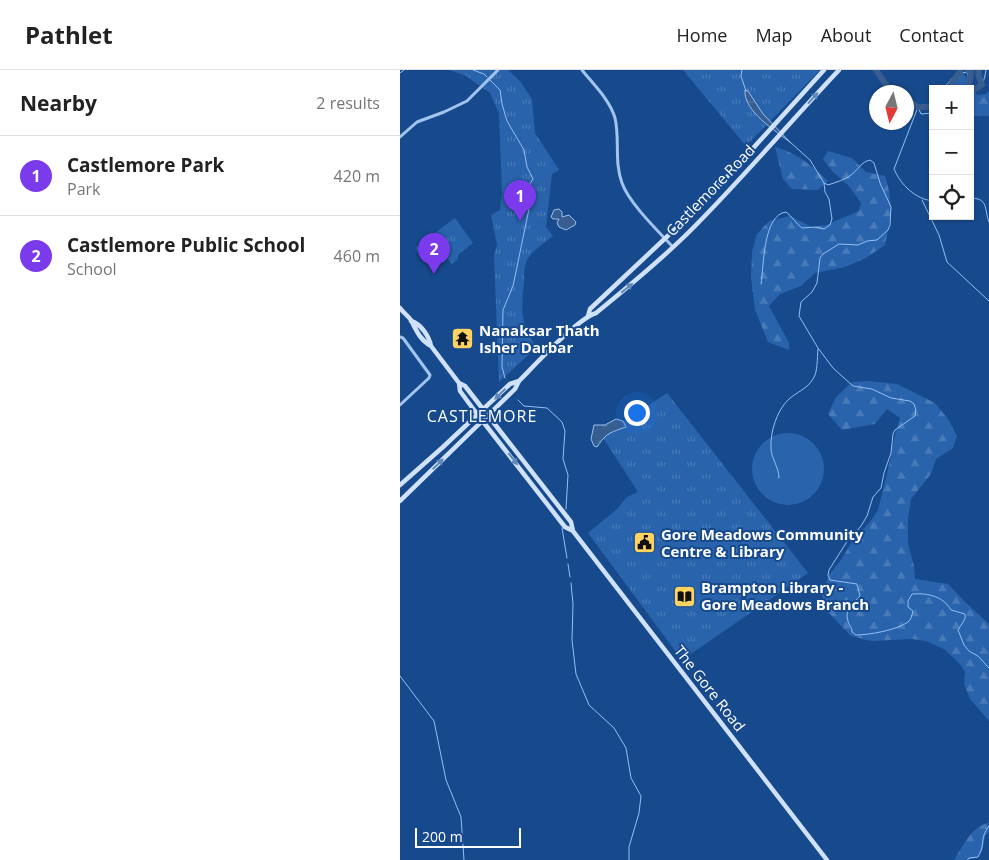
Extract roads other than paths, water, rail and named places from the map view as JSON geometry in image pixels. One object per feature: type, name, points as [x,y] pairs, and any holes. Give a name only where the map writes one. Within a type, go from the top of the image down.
[{"type":"main road","name":"Castlemore Road","points":[[588,316],[590,309],[666,239],[734,170],[824,70]]},
{"type":"main road","name":"Castlemore Road","points":[[400,485],[510,384],[519,381],[588,316],[596,314],[673,246],[742,177],[839,70]]},
{"type":"main road","points":[[755,147],[763,154]]},
{"type":"main road","points":[[734,170],[742,177]]},
{"type":"main road","name":"The Gore Road","points":[[400,308],[425,343],[431,346],[459,383],[466,386],[556,502],[571,522],[573,531],[827,860]]},
{"type":"main road","name":"Castlemore Road","points":[[400,501],[516,389],[519,381]]},
{"type":"main road","name":"The Gore Road","points":[[459,383],[460,391],[478,415],[565,527],[573,531]]},
{"type":"main road","points":[[550,506],[556,502]]},
{"type":"street","points":[[400,137],[417,122],[467,101],[498,70]]},
{"type":"street","points":[[582,70],[606,101],[615,117],[619,171],[622,184],[630,197],[673,246]]},
{"type":"street","points":[[400,337],[430,375],[400,405]]},
{"type":"water","points":[[745,90],[748,91],[763,114],[791,143],[755,113],[749,105]]},
{"type":"water","points":[[559,209],[562,212],[562,217],[569,215],[576,222],[575,225],[566,230],[559,227],[557,223],[559,219],[551,217],[554,210]]},
{"type":"water","points":[[616,419],[623,421],[626,427],[610,433],[604,437],[597,447],[594,446],[591,439],[594,425],[605,425]]},
{"type":"waterway","points":[[400,73],[404,70]]},
{"type":"waterway","points":[[473,70],[487,77]]},
{"type":"waterway","points":[[742,70],[741,76],[746,91]]},
{"type":"waterway","points":[[876,70],[886,85]]},
{"type":"waterway","points":[[951,85],[961,70]]},
{"type":"waterway","points":[[968,70],[971,72],[969,85],[973,90],[982,85],[978,73],[979,70]]},
{"type":"waterway","points":[[974,90],[980,86],[986,70]]},
{"type":"waterway","points":[[946,85],[959,73],[968,73],[968,85]]},
{"type":"waterway","points":[[490,80],[500,90],[507,121],[524,150],[527,167],[533,179],[528,187],[530,197],[529,209],[513,286],[503,310],[502,367],[505,378]]},
{"type":"waterway","points":[[914,105],[918,107],[929,107]]},
{"type":"waterway","points":[[918,107],[894,169],[909,190],[929,200]]},
{"type":"waterway","points":[[918,107],[921,114],[929,113]]},
{"type":"waterway","points":[[761,284],[766,242],[769,231],[778,215],[786,212],[802,228],[815,227],[824,229],[830,225],[832,219],[824,183],[810,160],[790,142]]},
{"type":"waterway","points":[[824,183],[828,185],[846,178],[864,162],[870,160],[874,163],[880,183],[891,207],[890,225],[888,230],[877,240],[867,241],[858,245],[839,244],[823,254],[820,258],[817,283],[812,292],[801,302],[799,316],[818,348],[833,368],[853,386],[872,389],[891,398],[910,401],[914,404],[916,410],[915,416],[895,430],[891,453],[881,488],[873,497],[867,516],[861,526],[846,543],[829,570],[828,575],[830,580],[857,584],[860,596],[847,613],[848,623],[852,628],[852,632],[856,635],[883,632],[903,625],[912,616],[913,611],[908,607],[908,601],[912,594],[934,596],[944,601],[951,610],[965,614],[965,619],[958,630],[964,645],[989,668]]},
{"type":"waterway","points":[[974,198],[980,200],[985,205],[989,222]]},
{"type":"waterway","points":[[922,200],[939,235],[947,262],[989,301]]},
{"type":"waterway","points":[[779,478],[771,448],[775,422],[785,404],[808,385],[815,376],[818,349]]},
{"type":"waterway","points":[[518,400],[524,406],[547,408],[562,422],[565,431],[563,459],[568,475],[566,509]]},
{"type":"waterway","points":[[562,528],[567,558]]},
{"type":"waterway","points":[[568,564],[570,577]]},
{"type":"waterway","points":[[571,583],[573,604],[572,640],[576,674],[589,705],[614,728],[626,748],[631,778],[641,796],[639,813],[629,847],[629,860]]},
{"type":"waterway","points":[[400,676],[434,721],[446,780],[461,817],[464,860]]},
{"type":"waterway","points":[[967,860],[978,857],[982,848],[984,834],[989,826]]},
{"type":"place","name":"Castlemore Park","points":[[520,221]]},
{"type":"place","name":"Castlemore Public School","points":[[434,274]]},
{"type":"place","name":"Nanaksar Thath Isher Darbar","points":[[463,339]]},
{"type":"place","name":"Gore Meadows Community Centre & Library","points":[[645,543]]},
{"type":"place","name":"Brampton Library - Gore Meadows Branch","points":[[685,596]]},
{"type":"district","name":"CASTLEMORE","points":[[482,416]]}]
